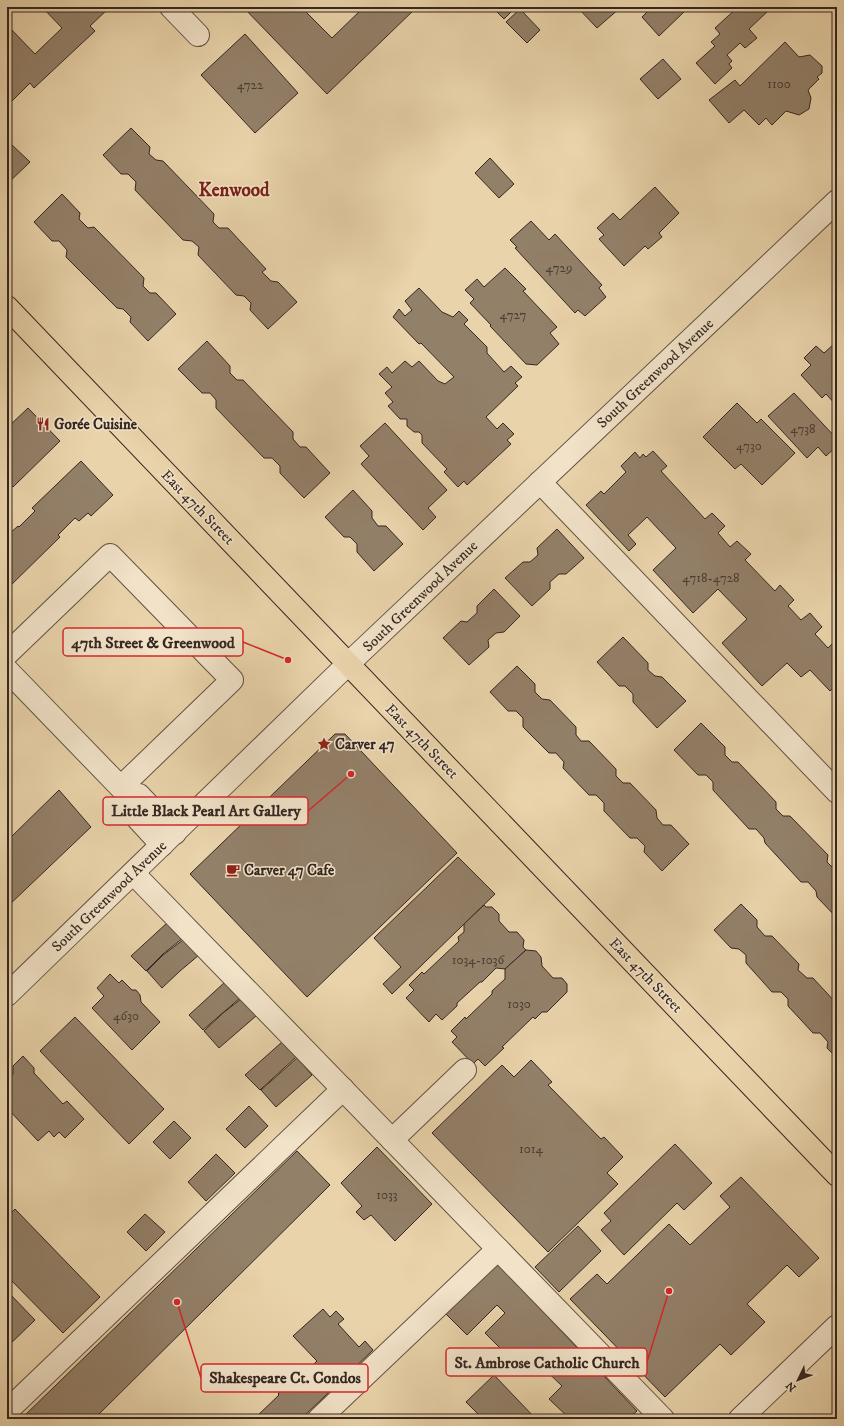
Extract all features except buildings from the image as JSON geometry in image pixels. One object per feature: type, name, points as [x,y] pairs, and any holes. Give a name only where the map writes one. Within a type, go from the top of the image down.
[{"type":"main road","name":"East 47th Street","points":[[9,312],[837,1175]]},
{"type":"street","points":[[171,7],[198,35]]},
{"type":"street","name":"South Greenwood Avenue","points":[[11,984],[133,873],[348,664],[837,201]]},
{"type":"street","points":[[540,482],[837,792]]},
{"type":"street","points":[[7,654],[110,554],[232,680],[124,791]]},
{"type":"street","points":[[7,670],[124,791],[127,807],[168,839]]},
{"type":"street","points":[[133,873],[663,1419]]},
{"type":"street","points":[[392,1140],[465,1070]]},
{"type":"street","points":[[7,1411],[343,1089]]},
{"type":"street","points":[[319,1419],[498,1249]]},
{"type":"street","points":[[740,1419],[837,1326]]},
{"type":"place","name":"Gorée Cuisine","points":[[43,424]]},
{"type":"place","name":"47th Street & Greenwood","points":[[288,660]]},
{"type":"place","name":"Carver 47","points":[[324,744]]},
{"type":"place","name":"Little Black Pearl Art Gallery","points":[[351,774]]},
{"type":"place","name":"Carver 47 Cafe","points":[[233,870]]},
{"type":"place","name":"St. Ambrose Catholic Church","points":[[669,1291]]},
{"type":"place","name":"Shakespeare Ct. Condos","points":[[177,1302]]},
{"type":"district","name":"Kenwood","points":[[234,189]]}]
